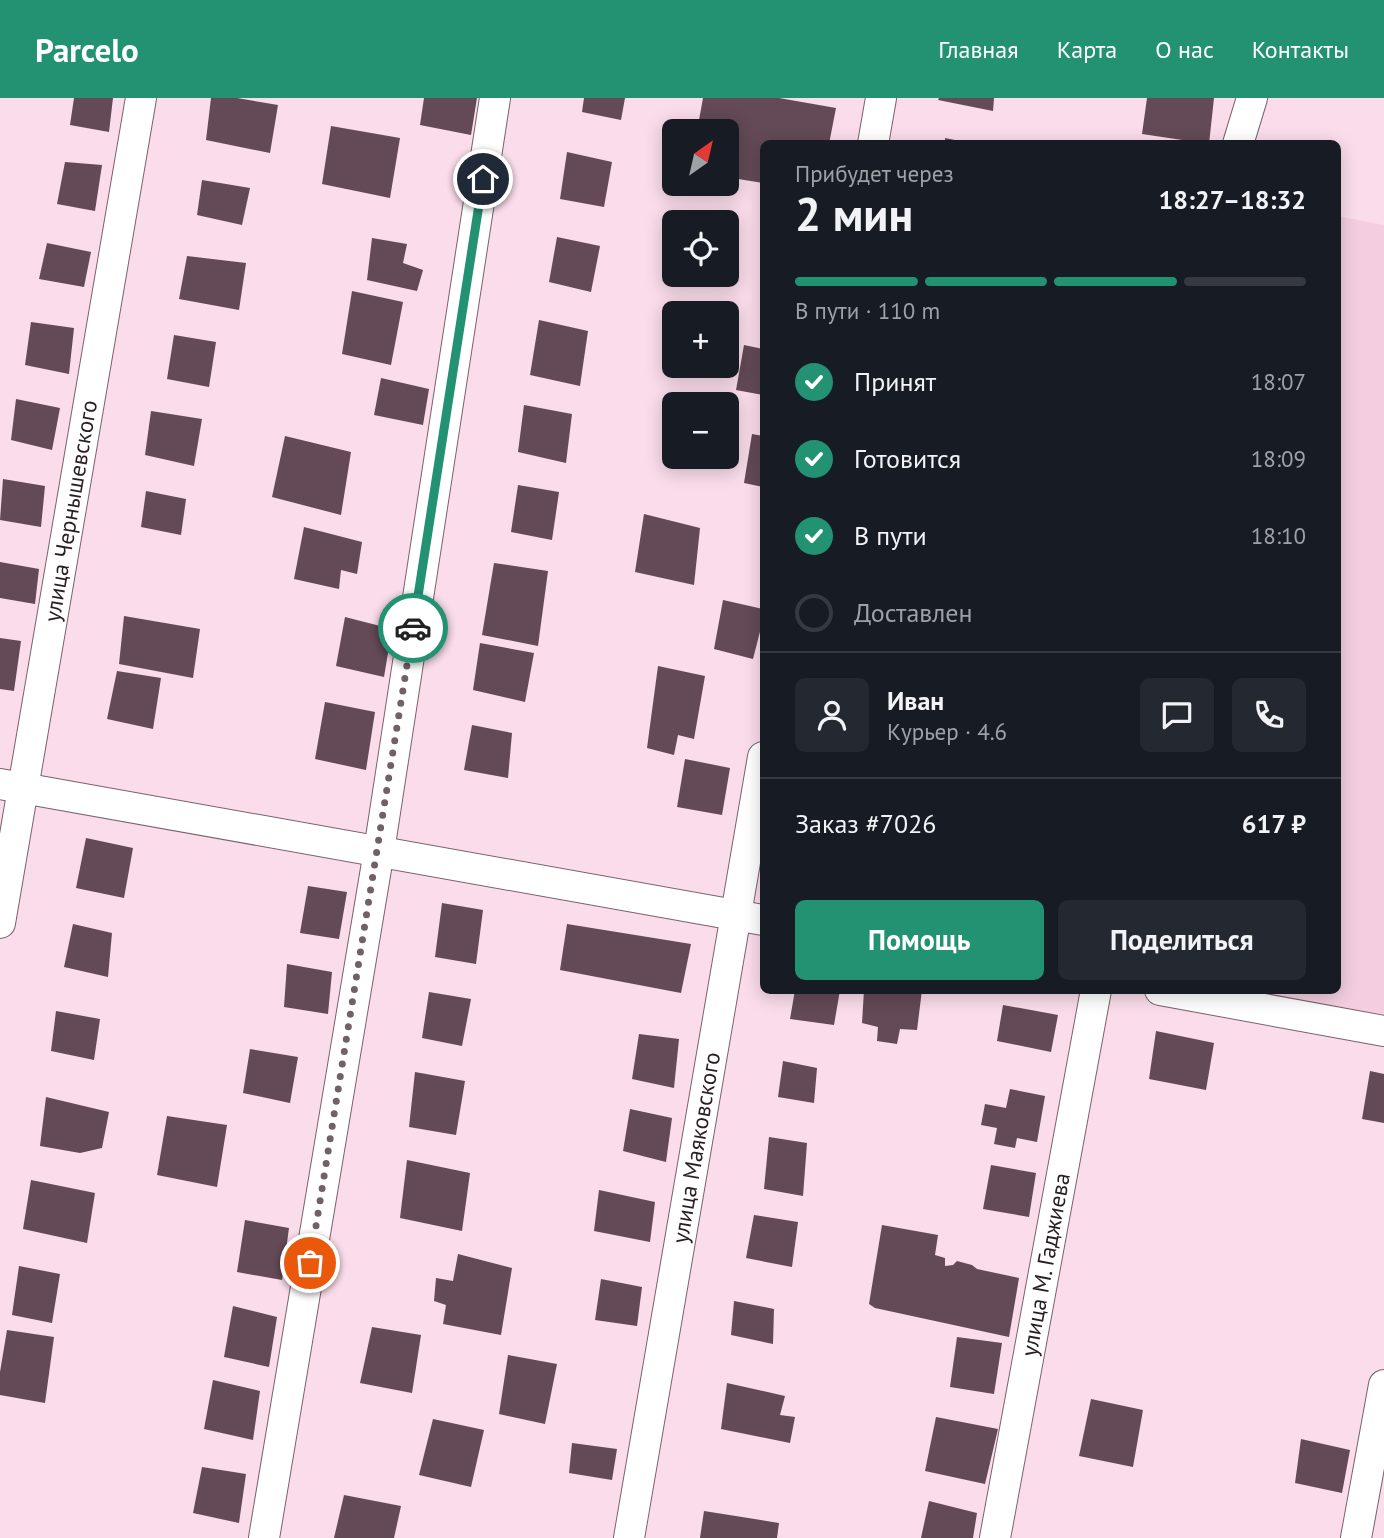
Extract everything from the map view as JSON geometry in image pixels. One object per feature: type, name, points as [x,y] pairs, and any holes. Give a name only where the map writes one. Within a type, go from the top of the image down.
[{"type":"street","name":"улица Чернышевского","points":[[0,923],[11,786],[141,98]]},
{"type":"street","points":[[264,1538],[379,851],[495,98]]},
{"type":"street","points":[[874,140],[881,98]]},
{"type":"street","points":[[1239,140],[1252,98]]},
{"type":"street","points":[[11,786],[749,917]]},
{"type":"street","name":"улица Маяковского","points":[[629,1538],[749,917],[760,791]]},
{"type":"street","name":"улица М. Гаджиева","points":[[995,1538],[1095,994]]},
{"type":"street","points":[[1182,994],[1384,1031]]},
{"type":"street","points":[[1356,1538],[1384,1385]]},
{"type":"shaded area","points":[[1341,217],[1384,225],[1384,1014],[1263,994],[1341,994]]},
{"type":"building","points":[[74,98],[113,98],[109,132],[70,125]]},
{"type":"building","points":[[211,98],[237,98],[278,105],[270,153],[206,140]]},
{"type":"building","points":[[424,98],[477,98],[471,135],[420,125]]},
{"type":"building","points":[[584,98],[625,98],[621,120],[582,112]]},
{"type":"building","points":[[703,98],[779,98],[836,108],[830,140],[760,140],[760,183],[739,179],[739,119],[699,119]]},
{"type":"building","points":[[994,98],[993,111],[938,100]]},
{"type":"building","points":[[1147,98],[1214,98],[1209,140],[1182,140],[1142,134]]},
{"type":"building","points":[[331,126],[400,138],[390,198],[322,184]]},
{"type":"building","points":[[567,152],[612,162],[604,207],[560,199]]},
{"type":"building","points":[[65,162],[102,165],[95,211],[57,204]]},
{"type":"building","points":[[202,180],[250,188],[242,225],[197,215]]},
{"type":"building","points":[[557,237],[600,246],[591,292],[549,282]]},
{"type":"building","points":[[372,238],[407,244],[403,263],[423,270],[417,291],[367,280]]},
{"type":"building","points":[[47,243],[91,252],[84,287],[39,279]]},
{"type":"building","points":[[187,256],[246,263],[239,310],[179,299]]},
{"type":"building","points":[[352,291],[403,302],[391,365],[342,354]]},
{"type":"building","points":[[539,320],[588,331],[580,386],[530,375]]},
{"type":"building","points":[[31,322],[74,328],[69,374],[25,365]]},
{"type":"building","points":[[174,335],[216,342],[209,387],[167,379]]},
{"type":"building","points":[[744,345],[760,348],[760,394],[736,390]]},
{"type":"building","points":[[381,378],[429,389],[423,425],[374,415]]},
{"type":"building","points":[[16,399],[60,408],[52,450],[11,440]]},
{"type":"building","points":[[524,405],[572,414],[566,463],[518,452]]},
{"type":"building","points":[[151,411],[202,419],[194,466],[145,455]]},
{"type":"building","points":[[752,434],[760,435],[760,486],[744,483]]},
{"type":"building","points":[[285,436],[351,452],[341,515],[272,497]]},
{"type":"building","points":[[3,479],[45,486],[41,527],[0,520]]},
{"type":"building","points":[[518,485],[559,492],[552,540],[511,532]]},
{"type":"building","points":[[146,491],[186,499],[181,535],[141,527]]},
{"type":"building","points":[[644,514],[700,528],[694,585],[635,572]]},
{"type":"building","points":[[304,527],[362,542],[357,574],[341,570],[339,589],[294,579]]},
{"type":"building","points":[[0,562],[39,569],[35,604],[0,598]]},
{"type":"building","points":[[494,563],[548,571],[538,646],[482,635]]},
{"type":"building","points":[[723,600],[760,608],[760,632],[753,659],[714,649]]},
{"type":"building","points":[[124,616],[200,629],[193,678],[119,664]]},
{"type":"building","points":[[345,617],[392,629],[384,677],[336,666]]},
{"type":"building","points":[[0,638],[21,641],[14,691],[0,689]]},
{"type":"building","points":[[480,643],[534,653],[525,702],[473,690]]},
{"type":"building","points":[[658,666],[705,676],[694,739],[678,735],[674,755],[647,748]]},
{"type":"building","points":[[117,671],[161,678],[153,729],[107,719]]},
{"type":"building","points":[[325,702],[375,712],[366,770],[315,759]]},
{"type":"building","points":[[472,725],[512,733],[508,778],[464,770]]},
{"type":"building","points":[[685,759],[730,768],[722,815],[677,807]]},
{"type":"building","points":[[86,838],[133,848],[124,898],[76,888]]},
{"type":"building","points":[[308,886],[347,892],[339,939],[300,933]]},
{"type":"building","points":[[442,903],[483,910],[476,964],[435,957]]},
{"type":"building","points":[[73,924],[112,933],[108,977],[64,967]]},
{"type":"building","points":[[567,924],[691,944],[681,993],[560,970]]},
{"type":"building","points":[[287,964],[332,972],[328,1014],[284,1007]]},
{"type":"building","points":[[429,992],[471,999],[462,1046],[422,1038]]},
{"type":"building","points":[[794,994],[839,994],[834,1025],[790,1019]]},
{"type":"building","points":[[864,994],[922,994],[917,1030],[900,1029],[897,1044],[877,1041],[878,1027],[862,1023]]},
{"type":"building","points":[[1003,1005],[1058,1015],[1051,1052],[997,1041]]},
{"type":"building","points":[[56,1011],[100,1019],[94,1060],[51,1051]]},
{"type":"building","points":[[1156,1031],[1214,1043],[1206,1090],[1149,1079]]},
{"type":"building","points":[[639,1034],[679,1039],[674,1088],[632,1079]]},
{"type":"building","points":[[250,1049],[298,1057],[290,1103],[243,1093]]},
{"type":"building","points":[[783,1061],[817,1068],[814,1103],[778,1097]]},
{"type":"building","points":[[1370,1071],[1384,1074],[1384,1123],[1362,1119]]},
{"type":"building","points":[[415,1072],[465,1081],[456,1135],[409,1127]]},
{"type":"building","points":[[1010,1089],[1045,1096],[1037,1142],[1017,1138],[1015,1148],[994,1144],[997,1128],[981,1125],[985,1104],[1006,1108]]},
{"type":"building","points":[[46,1097],[109,1112],[102,1148],[80,1153],[40,1146]]},
{"type":"building","points":[[630,1109],[672,1118],[666,1162],[623,1151]]},
{"type":"building","points":[[167,1116],[227,1125],[217,1187],[157,1175]]},
{"type":"building","points":[[769,1137],[807,1143],[803,1196],[764,1189]]},
{"type":"building","points":[[407,1160],[470,1173],[462,1231],[400,1218]]},
{"type":"building","points":[[991,1165],[1036,1173],[1029,1217],[983,1209]]},
{"type":"building","points":[[31,1180],[95,1193],[87,1243],[23,1229]]},
{"type":"building","points":[[599,1190],[655,1202],[650,1242],[594,1231]]},
{"type":"building","points":[[754,1215],[798,1222],[792,1267],[746,1258]]},
{"type":"building","points":[[245,1220],[289,1228],[282,1280],[237,1272]]},
{"type":"building","points":[[882,1225],[938,1235],[935,1255],[945,1258],[945,1266],[953,1265],[957,1261],[977,1269],[1019,1278],[1009,1337],[875,1308],[869,1304]]},
{"type":"building","points":[[458,1254],[512,1268],[501,1335],[443,1324],[446,1305],[434,1301],[436,1278],[453,1281]]},
{"type":"building","points":[[19,1266],[60,1274],[52,1323],[12,1315]]},
{"type":"building","points":[[601,1279],[642,1287],[637,1326],[595,1320]]},
{"type":"building","points":[[734,1301],[774,1309],[773,1344],[731,1335]]},
{"type":"building","points":[[233,1306],[277,1317],[269,1367],[224,1357]]},
{"type":"building","points":[[372,1327],[421,1335],[412,1393],[360,1383]]},
{"type":"building","points":[[7,1330],[54,1337],[45,1403],[0,1395],[0,1372]]},
{"type":"building","points":[[957,1337],[1002,1343],[994,1394],[950,1387]]},
{"type":"building","points":[[508,1355],[557,1364],[545,1424],[499,1414]]},
{"type":"building","points":[[213,1380],[260,1391],[253,1440],[204,1429]]},
{"type":"building","points":[[727,1383],[785,1396],[780,1415],[795,1417],[790,1443],[721,1429]]},
{"type":"building","points":[[1091,1399],[1143,1410],[1133,1467],[1079,1456]]},
{"type":"building","points":[[936,1417],[998,1429],[985,1484],[925,1471]]},
{"type":"building","points":[[433,1419],[484,1430],[471,1487],[419,1475]]},
{"type":"building","points":[[1301,1439],[1350,1450],[1342,1493],[1295,1483]]},
{"type":"building","points":[[572,1443],[617,1449],[612,1480],[569,1473]]},
{"type":"building","points":[[202,1467],[246,1474],[239,1523],[193,1513]]},
{"type":"building","points":[[344,1495],[401,1506],[394,1538],[334,1538]]},
{"type":"building","points":[[929,1501],[977,1513],[973,1538],[921,1538]]},
{"type":"building","points":[[704,1511],[779,1523],[777,1538],[700,1538]]},
{"type":"way so far","points":[[310,1263],[379,851],[413,628]]},
{"type":"route","points":[[413,628],[483,179]]}]
